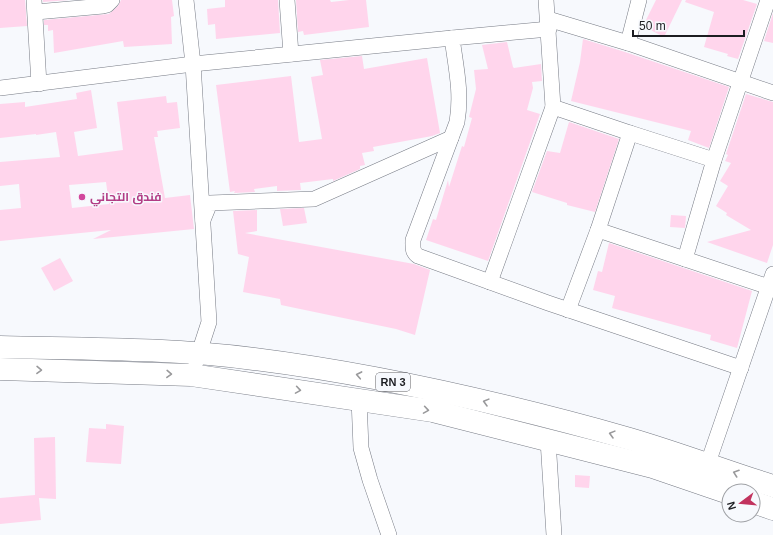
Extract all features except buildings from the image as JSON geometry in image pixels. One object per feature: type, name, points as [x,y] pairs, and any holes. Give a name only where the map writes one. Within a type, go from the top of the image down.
[{"type":"highway","name":"RN 3","points":[[0,347],[199,353],[254,359],[354,374],[464,396],[630,439],[708,463],[773,486]]},
{"type":"highway","name":"RN 3","points":[[0,369],[191,375],[433,411],[653,467],[721,490]]},
{"type":"highway","points":[[761,505],[773,509]]},
{"type":"street","points":[[39,84],[35,6],[103,6],[107,5],[112,0]]},
{"type":"street","points":[[186,0],[193,64],[209,322],[191,375]]},
{"type":"street","points":[[287,0],[291,54]]},
{"type":"street","points":[[490,282],[553,107],[546,0]]},
{"type":"street","points":[[628,42],[639,0]]},
{"type":"street","points":[[685,259],[714,160],[742,81],[768,0]]},
{"type":"street","points":[[0,88],[193,64],[452,38],[548,24],[628,42],[773,93]]},
{"type":"street","points":[[452,38],[460,90],[460,105],[457,122],[413,240],[414,254],[568,310],[741,368]]},
{"type":"street","points":[[553,107],[714,160]]},
{"type":"street","points":[[568,310],[598,230],[630,133]]},
{"type":"street","points":[[203,220],[210,203],[314,199],[451,138]]},
{"type":"street","points":[[598,230],[685,259],[771,280],[708,463]]},
{"type":"street","points":[[359,399],[361,448],[370,480],[389,535]]},
{"type":"street","points":[[548,440],[554,535]]},
{"type":"place","name":"فندق التجاني","points":[[82,197]]}]
